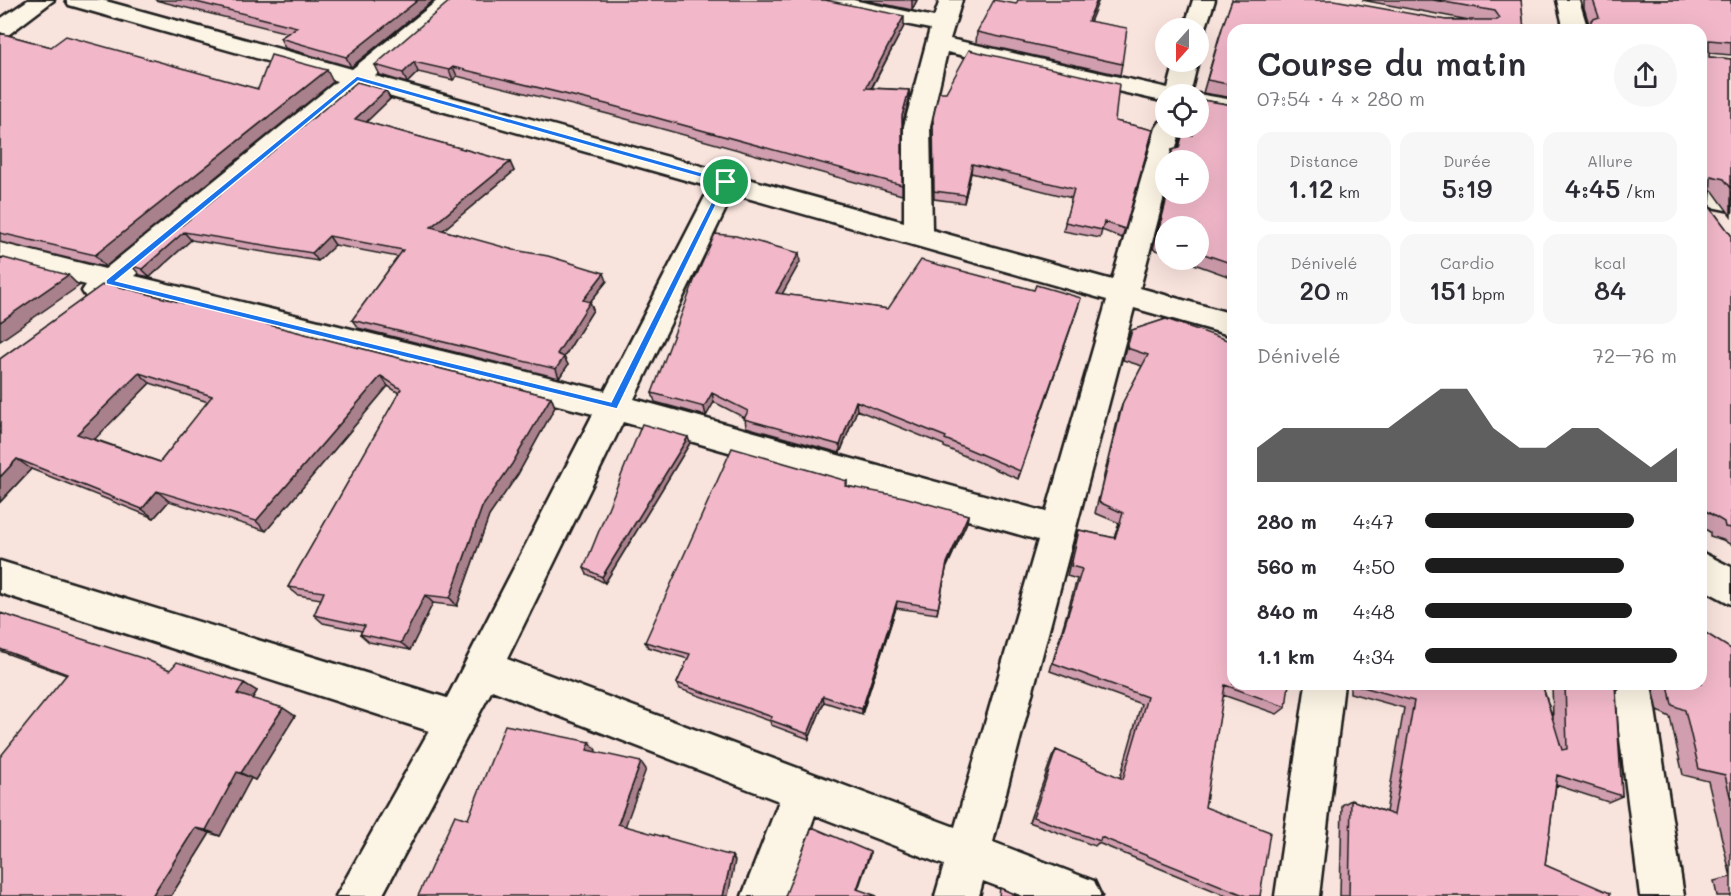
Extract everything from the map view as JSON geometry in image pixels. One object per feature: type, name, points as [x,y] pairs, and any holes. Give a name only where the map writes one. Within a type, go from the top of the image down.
[{"type":"street","points":[[0,30],[43,0]]},
{"type":"street","points":[[77,0],[1227,323]]},
{"type":"street","points":[[73,308],[109,282],[452,0]]},
{"type":"street","points":[[820,0],[1155,92]]},
{"type":"street","points":[[918,236],[917,126],[939,34],[951,0]]},
{"type":"street","points":[[1199,18],[1204,0]]},
{"type":"street","points":[[1568,0],[1574,24]]},
{"type":"street","points":[[1209,104],[1227,107]]},
{"type":"street","points":[[957,896],[1166,138]]},
{"type":"street","points":[[358,896],[457,720],[726,182]]},
{"type":"street","points":[[1707,202],[1725,212]]},
{"type":"street","points":[[0,254],[614,406],[1058,531]]},
{"type":"street","points":[[1707,572],[1731,586]]},
{"type":"street","points":[[0,577],[457,720]]},
{"type":"street","points":[[483,668],[1079,896]]},
{"type":"street","points":[[1297,896],[1324,690]]},
{"type":"street","points":[[1633,690],[1662,896]]},
{"type":"street","points":[[764,896],[804,790]]},
{"type":"building","points":[[188,0],[418,0],[346,57],[280,38],[297,27]]},
{"type":"building","points":[[451,0],[825,0],[904,16],[866,88],[909,90],[902,116],[902,185],[606,104],[453,67],[449,70],[414,62],[403,73],[375,65]]},
{"type":"building","points":[[994,0],[1016,4],[1018,0],[1097,0],[1088,21],[1127,28],[1122,64],[977,32]]},
{"type":"building","points":[[1232,0],[1334,0],[1446,20],[1497,20],[1500,18],[1495,11],[1433,0],[1521,0],[1523,24],[1227,24],[1227,84],[1207,80]]},
{"type":"building","points":[[1593,0],[1731,0],[1731,42],[1709,40],[1709,57],[1731,59],[1731,188],[1724,179],[1711,176],[1710,207],[1731,235],[1731,528],[1725,527],[1724,522],[1707,512],[1707,24],[1591,24],[1591,20],[1599,17]]},
{"type":"building","points":[[0,33],[51,47],[66,36],[258,89],[271,55],[327,70],[95,255],[0,233]]},
{"type":"building","points":[[969,50],[1119,84],[1115,121],[1153,130],[1125,229],[1104,222],[1102,230],[1065,222],[1074,189],[972,164],[965,195],[934,191],[933,118],[939,92],[946,92]]},
{"type":"building","points":[[357,82],[386,90],[355,119],[510,162],[431,227],[514,250],[548,256],[604,273],[583,300],[590,302],[557,354],[564,357],[556,369],[352,320],[403,250],[329,236],[312,253],[184,232],[142,269],[132,266]]},
{"type":"building","points":[[1209,101],[1227,104],[1227,262],[1209,256],[1209,216],[1162,216],[1165,204],[1209,204],[1209,150],[1172,150],[1179,148],[1182,138],[1209,138]]},
{"type":"building","points":[[715,234],[736,236],[799,253],[776,293],[888,309],[921,260],[1034,290],[1036,285],[1081,298],[1020,471],[945,439],[946,437],[856,401],[840,445],[744,419],[748,411],[712,393],[704,407],[652,393],[694,281]]},
{"type":"building","points":[[0,257],[68,275],[0,322]]},
{"type":"building","points":[[105,283],[551,397],[512,464],[482,507],[450,598],[425,595],[401,643],[360,634],[365,626],[314,615],[324,592],[288,587],[401,389],[381,376],[256,521],[157,491],[142,509],[17,459],[0,477],[0,359]],"holes":[[[139,373],[212,396],[160,462],[77,434]]]},
{"type":"building","points":[[1166,319],[1227,340],[1227,686],[1225,685],[1205,807],[1270,832],[1260,896],[1246,896],[1101,837],[1100,841],[1033,817],[1056,750],[1123,779],[1147,697],[1053,663],[1082,569],[1071,566],[1079,530],[1115,538],[1123,513],[1099,502],[1123,402],[1148,355],[1127,348],[1132,330]]},
{"type":"building","points":[[642,424],[688,437],[602,577],[584,568]]},
{"type":"building","points":[[732,448],[847,481],[845,486],[904,497],[968,515],[947,563],[938,608],[897,601],[862,709],[823,696],[808,734],[770,720],[772,717],[677,683],[690,654],[645,642]]},
{"type":"building","points":[[0,613],[145,659],[170,670],[177,662],[244,683],[237,694],[283,708],[241,773],[237,772],[206,830],[195,828],[152,896],[0,896],[0,757],[67,674],[0,649]]},
{"type":"building","points":[[1707,634],[1731,649],[1731,800],[1725,775],[1699,769],[1685,710],[1672,705],[1669,690],[1707,690]]},
{"type":"building","points":[[1239,690],[1288,690],[1286,707]]},
{"type":"building","points":[[1374,690],[1544,690],[1562,750],[1567,749],[1565,690],[1615,690],[1622,796],[1557,775],[1545,865],[1610,893],[1610,896],[1349,896],[1351,800],[1394,815],[1414,701]]},
{"type":"building","points":[[505,725],[590,742],[587,750],[641,762],[618,824],[732,856],[723,896],[418,896],[455,815],[468,819]]},
{"type":"building","points":[[812,827],[870,852],[857,889],[877,896],[785,896]]},
{"type":"building","points":[[1000,888],[1018,896],[999,896]]},
{"type":"route","points":[[357,78],[726,182],[614,406],[109,282],[357,78]]}]
